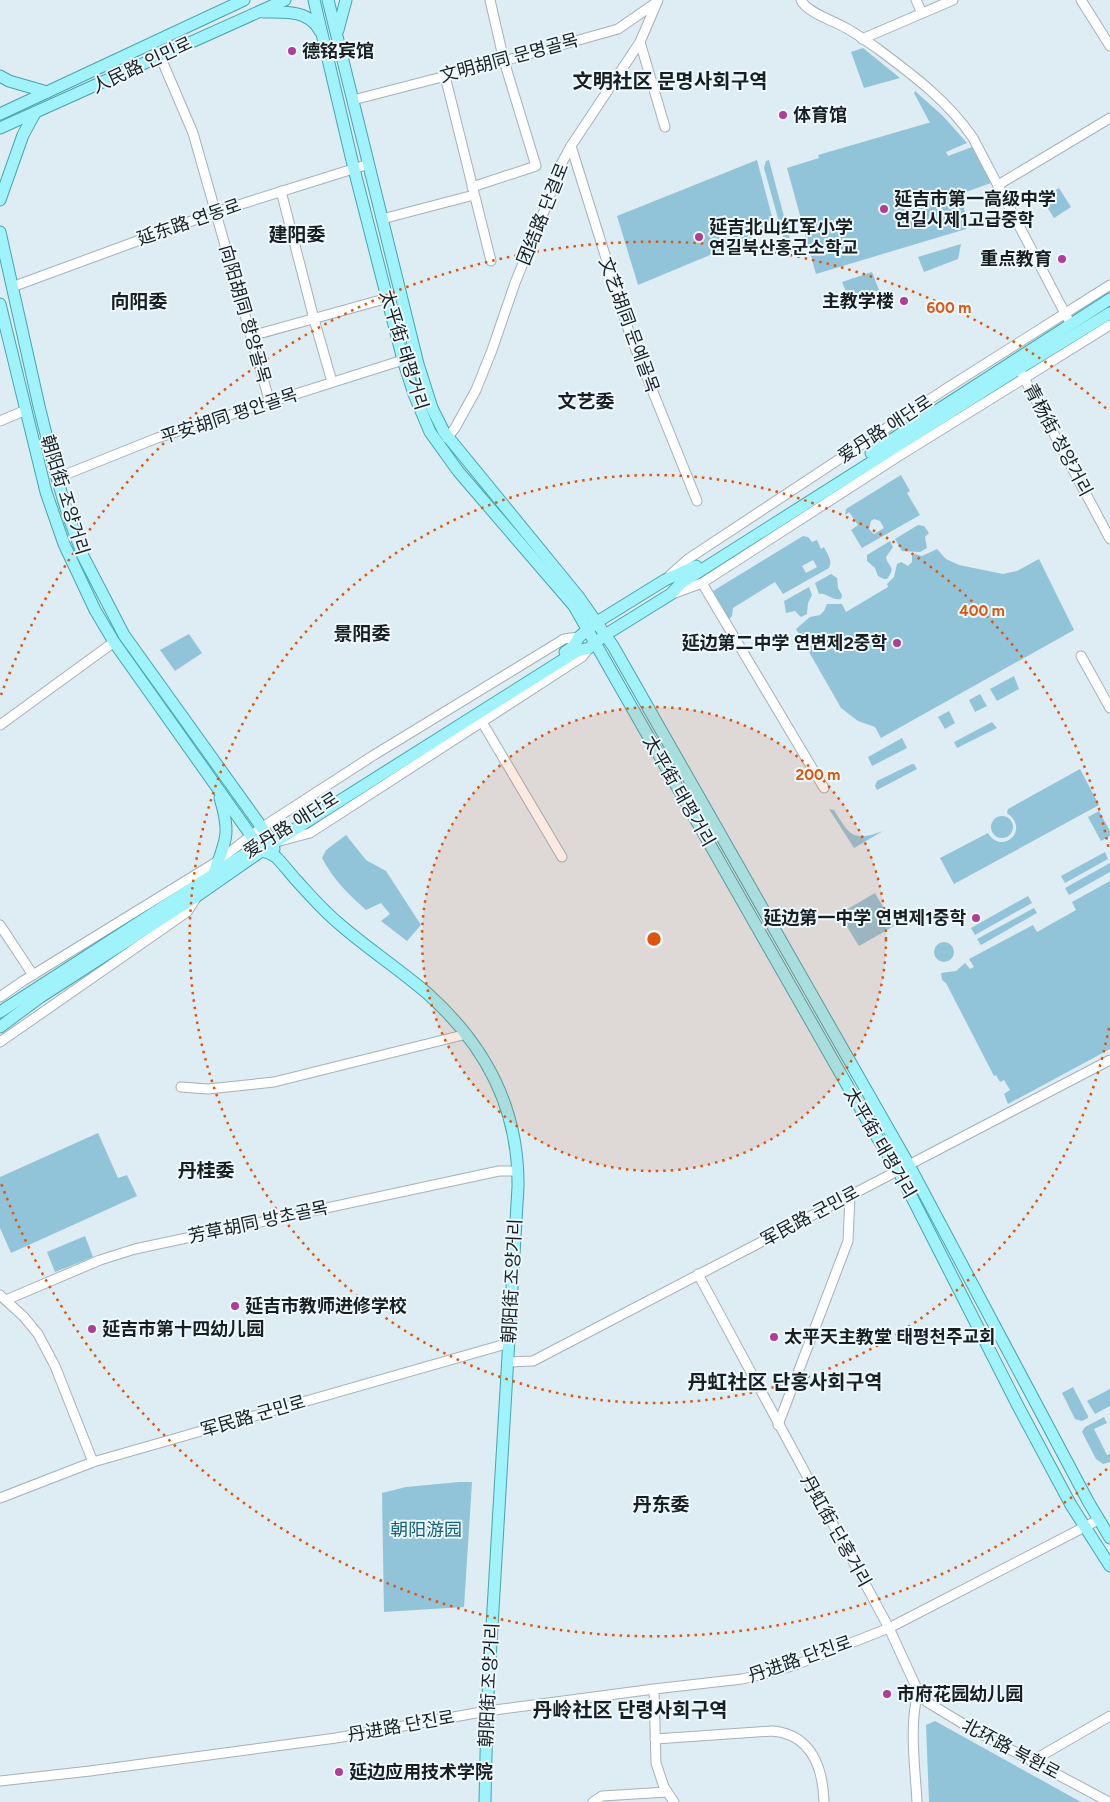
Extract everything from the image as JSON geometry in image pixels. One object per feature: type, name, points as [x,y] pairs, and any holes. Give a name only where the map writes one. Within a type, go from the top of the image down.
[{"type":"main road","name":"人民路 인민로","points":[[0,114],[244,0]]},
{"type":"main road","name":"人民路 인민로","points":[[0,128],[284,0]]},
{"type":"main road","name":"太平街 태평거리","points":[[314,0],[354,169],[403,360],[414,394],[438,444],[458,471],[574,606],[583,634],[592,645],[874,1134],[898,1170],[1018,1406],[1084,1527],[1110,1566]]},
{"type":"main road","name":"太平街 태평거리","points":[[328,0],[423,381],[432,408],[447,438],[578,596],[597,622],[629,674],[909,1165],[1098,1520],[1110,1538]]},
{"type":"main road","points":[[337,34],[341,13],[346,0]]},
{"type":"main road","points":[[258,12],[291,12],[300,14],[318,26],[323,38]]},
{"type":"main road","points":[[0,76],[9,81],[47,92]]},
{"type":"main road","points":[[0,200],[23,135],[35,113]]},
{"type":"main road","name":"朝阳街 조양거리","points":[[0,232],[57,478],[83,556],[124,635],[271,841],[275,856]]},
{"type":"main road","name":"爱丹路 애단로","points":[[0,1012],[214,873],[260,848],[574,646],[583,634],[597,622],[665,580],[693,568],[1068,319],[1110,299]]},
{"type":"main road","name":"朝阳街 조양거리","points":[[0,304],[43,483],[64,544],[95,610],[114,642],[260,848],[275,856],[334,919],[426,993],[467,1034],[488,1065],[504,1100],[516,1142],[518,1170],[487,1711],[485,1802]]},
{"type":"main road","name":"爱丹路 애단로","points":[[271,841],[577,651],[592,645],[671,594],[681,583],[1022,373],[1110,313]]},
{"type":"main road","points":[[624,606],[632,619]]},
{"type":"main road","points":[[214,873],[224,847],[227,827],[227,820],[218,789]]},
{"type":"main road","name":"爱丹路 애단로","points":[[0,1026],[39,998],[198,896],[260,848]]},
{"type":"street","points":[[382,219],[473,191],[536,166],[504,61],[490,0]]},
{"type":"street","points":[[801,0],[802,4],[814,12],[848,29],[878,49],[944,102],[961,121],[973,138],[1068,319]]},
{"type":"street","points":[[812,0],[814,12]]},
{"type":"street","points":[[916,0],[922,13]]},
{"type":"street","points":[[862,39],[953,0]]},
{"type":"street","points":[[1081,0],[1110,46]]},
{"type":"street","name":"文明胡同 문명골목","points":[[353,100],[618,29],[658,1]]},
{"type":"street","name":"团结路 단결로","points":[[447,438],[456,428],[476,390],[559,168],[571,146],[640,42],[658,1]]},
{"type":"street","points":[[640,42],[665,128]]},
{"type":"street","name":"向阳胡同 향양골목","points":[[160,56],[193,133],[270,403]]},
{"type":"street","points":[[445,76],[491,261]]},
{"type":"street","points":[[998,185],[1110,118]]},
{"type":"street","name":"文艺胡同 문예골목","points":[[571,146],[630,335],[698,500]]},
{"type":"street","name":"延东路 연동로","points":[[12,287],[216,212],[369,164]]},
{"type":"street","points":[[281,191],[332,382]]},
{"type":"street","name":"爱丹路 애단로","points":[[1068,319],[1110,285]]},
{"type":"street","points":[[251,336],[388,298]]},
{"type":"street","name":"爱丹路 애단로","points":[[671,594],[702,583],[1022,373],[1110,325]]},
{"type":"street","name":"平安胡同 평안골목","points":[[57,478],[157,438],[403,360]]},
{"type":"street","name":"青杨街 청양거리","points":[[1022,373],[1110,539]]},
{"type":"street","points":[[0,421],[26,410]]},
{"type":"street","points":[[702,583],[824,788]]},
{"type":"street","name":"爱丹路 애단로","points":[[0,997],[218,861],[261,828],[374,755],[564,639],[583,634]]},
{"type":"street","points":[[0,725],[114,642]]},
{"type":"street","name":"爱丹路 애단로","points":[[271,841],[310,833],[582,657],[592,645]]},
{"type":"street","points":[[1081,656],[1110,708]]},
{"type":"street","points":[[482,722],[562,857]]},
{"type":"street","name":"爱丹路 애단로","points":[[0,1042],[187,912],[198,896]]},
{"type":"street","points":[[0,925],[33,975]]},
{"type":"street","points":[[180,1087],[208,1089],[274,1082],[467,1034]]},
{"type":"street","name":"军民路 군민로","points":[[507,1362],[532,1361],[1110,1060]]},
{"type":"street","name":"芳草胡同 방초골목","points":[[3,1298],[100,1260],[135,1249],[490,1173],[518,1170]]},
{"type":"street","points":[[778,1425],[848,1241],[850,1196]]},
{"type":"street","name":"丹虹街 단홍거리","points":[[698,1274],[889,1628],[918,1690]]},
{"type":"street","points":[[3,1298],[24,1317],[38,1334],[55,1366],[93,1462]]},
{"type":"street","name":"军民路 군민로","points":[[0,1498],[93,1462],[509,1343]]},
{"type":"street","name":"丹进路 단진로","points":[[0,1781],[90,1771],[336,1738],[487,1711],[654,1688],[742,1679],[768,1673],[795,1665],[889,1628],[1098,1520]]},
{"type":"street","points":[[654,1688],[658,1774],[674,1802]]},
{"type":"street","points":[[917,1802],[913,1708],[918,1690]]},
{"type":"street","name":"北环路 북환로","points":[[918,1690],[927,1702],[970,1728],[1110,1802]]},
{"type":"street","points":[[1032,1761],[1110,1716]]},
{"type":"street","points":[[655,1739],[774,1731],[786,1732],[805,1744],[814,1758],[822,1774],[824,1802]]},
{"type":"street","points":[[593,1802],[602,1796],[667,1792]]},
{"type":"green space","points":[[863,48],[900,78],[864,88],[851,52]]},
{"type":"green space","points":[[915,91],[943,116],[967,143],[946,152],[948,156],[972,147],[991,183],[963,193],[966,229],[816,274],[787,168],[819,158],[818,155],[930,123],[914,93]]},
{"type":"green space","points":[[757,160],[775,228],[638,285],[617,216]]},
{"type":"green space","points":[[769,160],[790,239],[784,240],[764,168],[766,161]]},
{"type":"green space","points":[[1059,188],[1071,207],[1054,218],[1042,199]]},
{"type":"green space","points":[[961,244],[958,259],[924,272],[918,257]]},
{"type":"green space","points":[[872,272],[879,290],[850,301],[842,282]]},
{"type":"green space","points":[[901,475],[910,491],[907,493],[920,515],[862,548],[851,530],[858,525],[849,512],[845,515],[846,509]],"holes":[[[874,519],[880,521],[884,528],[874,534],[869,529],[871,521]]]},
{"type":"green space","points":[[918,525],[924,526],[929,533],[925,537],[927,548],[920,552],[902,551],[895,539]]},
{"type":"green space","points":[[803,536],[808,537],[812,542],[817,540],[821,549],[824,547],[830,560],[829,568],[783,594],[775,582],[733,608],[732,616],[729,619],[713,591]],"holes":[[[813,560],[817,567],[806,573],[802,566]]]},
{"type":"green space","points":[[890,541],[893,547],[886,557],[892,569],[887,579],[884,579],[878,576],[875,568],[867,561],[867,555]]},
{"type":"green space","points":[[937,549],[946,559],[959,565],[1003,574],[1017,571],[1039,559],[1074,630],[881,738],[875,727],[858,721],[841,708],[796,629],[810,617],[820,615],[827,604],[842,604],[846,612],[888,587],[887,584],[894,577],[897,564],[901,562],[908,566],[912,562],[912,556],[915,554],[922,556]]},
{"type":"green space","points":[[831,574],[837,578],[838,588],[842,595],[841,599],[834,599],[824,594],[819,594],[815,583]]},
{"type":"green space","points":[[809,587],[812,595],[808,603],[807,614],[801,617],[795,611],[786,613],[784,601]]},
{"type":"green space","points":[[189,634],[202,653],[175,671],[160,650]]},
{"type":"green space","points":[[1014,676],[1019,689],[997,701],[990,689]]},
{"type":"green space","points":[[980,694],[987,706],[975,712],[969,700]]},
{"type":"green space","points":[[949,711],[955,723],[945,729],[938,717]]},
{"type":"green space","points":[[992,722],[997,728],[957,748],[954,742]]},
{"type":"green space","points":[[902,738],[907,748],[872,766],[868,757]]},
{"type":"green space","points":[[912,764],[917,769],[877,790],[875,786],[877,781]]},
{"type":"green space","points":[[1080,769],[1099,805],[954,884],[940,858],[988,833],[1000,842],[1012,838],[1016,827],[1014,820],[1007,813],[1008,809]]},
{"type":"green space","points":[[829,809],[834,810],[844,826],[853,834],[865,836],[883,831],[854,848]]},
{"type":"green space","points":[[1099,811],[1110,831],[1110,836],[1101,841],[1088,817]]},
{"type":"green space","points":[[1002,816],[1012,823],[1013,827],[1006,837],[1002,838],[992,831],[991,827],[998,817]]},
{"type":"green space","points":[[346,835],[366,860],[386,871],[421,925],[407,941],[381,921],[390,914],[381,903],[366,910],[341,886],[326,866],[322,858],[326,850]]},
{"type":"green space","points":[[1105,852],[1108,859],[1065,883],[1061,876]]},
{"type":"green space","points":[[1110,863],[1110,872],[1069,895],[1065,888]]},
{"type":"green space","points":[[1110,881],[1110,1049],[1008,1104],[1004,1094],[1010,1090],[1004,1080],[1000,1082],[996,1075],[994,1076],[946,983],[942,980],[941,973],[956,971],[965,963],[970,969],[974,967],[969,959],[1033,925],[1037,932],[1076,910],[1072,902]]},
{"type":"green space","points":[[875,893],[894,926],[859,946],[839,914]]},
{"type":"green space","points":[[1028,896],[1032,903],[975,935],[971,928]]},
{"type":"green space","points":[[1034,908],[1037,913],[981,945],[977,939]]},
{"type":"green space","points":[[944,942],[951,945],[954,952],[951,959],[944,962],[937,959],[934,952],[937,945]]},
{"type":"green space","points":[[98,1133],[118,1178],[127,1175],[137,1196],[11,1253],[0,1228],[0,1177]]},
{"type":"green space","points":[[85,1236],[93,1257],[55,1272],[47,1252]]},
{"type":"green space","points":[[1073,1387],[1088,1416],[1088,1418],[1082,1421],[1075,1419],[1062,1393]]},
{"type":"green space","points":[[1110,1389],[1110,1406],[1095,1414],[1087,1401]]},
{"type":"green space","points":[[1104,1417],[1107,1423],[1094,1429],[1107,1455],[1110,1454],[1110,1462],[1103,1464],[1096,1459],[1082,1432],[1085,1427]]},
{"type":"green space","name":"朝阳游园","points":[[472,1482],[464,1607],[384,1612],[382,1493],[406,1487]]},
{"type":"green space","points":[[935,1721],[1081,1802],[929,1802],[926,1725]]},
{"type":"place","name":"德铭宾馆","points":[[292,51]]},
{"type":"place","name":"体育馆","points":[[783,115]]},
{"type":"place","name":"延吉市第一高级中学 연길시제1고급중학","points":[[884,209]]},
{"type":"place","name":"延吉北山红军小学 연길북산홍군소학교","points":[[699,237]]},
{"type":"place","name":"重点教育","points":[[1062,259]]},
{"type":"place","name":"主教学楼","points":[[904,301]]},
{"type":"place","name":"延边第二中学 연변제2중학","points":[[897,643]]},
{"type":"place","name":"延边第一中学 연변제1중학","points":[[976,918]]},
{"type":"place","name":"延吉市教师进修学校","points":[[235,1306]]},
{"type":"place","name":"延吉市第十四幼儿园","points":[[92,1329]]},
{"type":"place","name":"太平天主教堂 태평천주교회","points":[[774,1337]]},
{"type":"place","name":"市府花园幼儿园","points":[[887,1694]]},
{"type":"place","name":"延边应用技术学院","points":[[339,1772]]},
{"type":"district","name":"文明社区 문명사회구역","points":[[670,81]]},
{"type":"district","name":"建阳委","points":[[297,234]]},
{"type":"district","name":"向阳委","points":[[139,301]]},
{"type":"district","name":"文艺委","points":[[586,401]]},
{"type":"district","name":"景阳委","points":[[362,633]]},
{"type":"district","name":"丹桂委","points":[[206,1170]]},
{"type":"district","name":"丹虹社区 단홍사회구역","points":[[785,1382]]},
{"type":"district","name":"丹东委","points":[[661,1504]]},
{"type":"district","name":"丹岭社区 단령사회구역","points":[[630,1710]]}]
